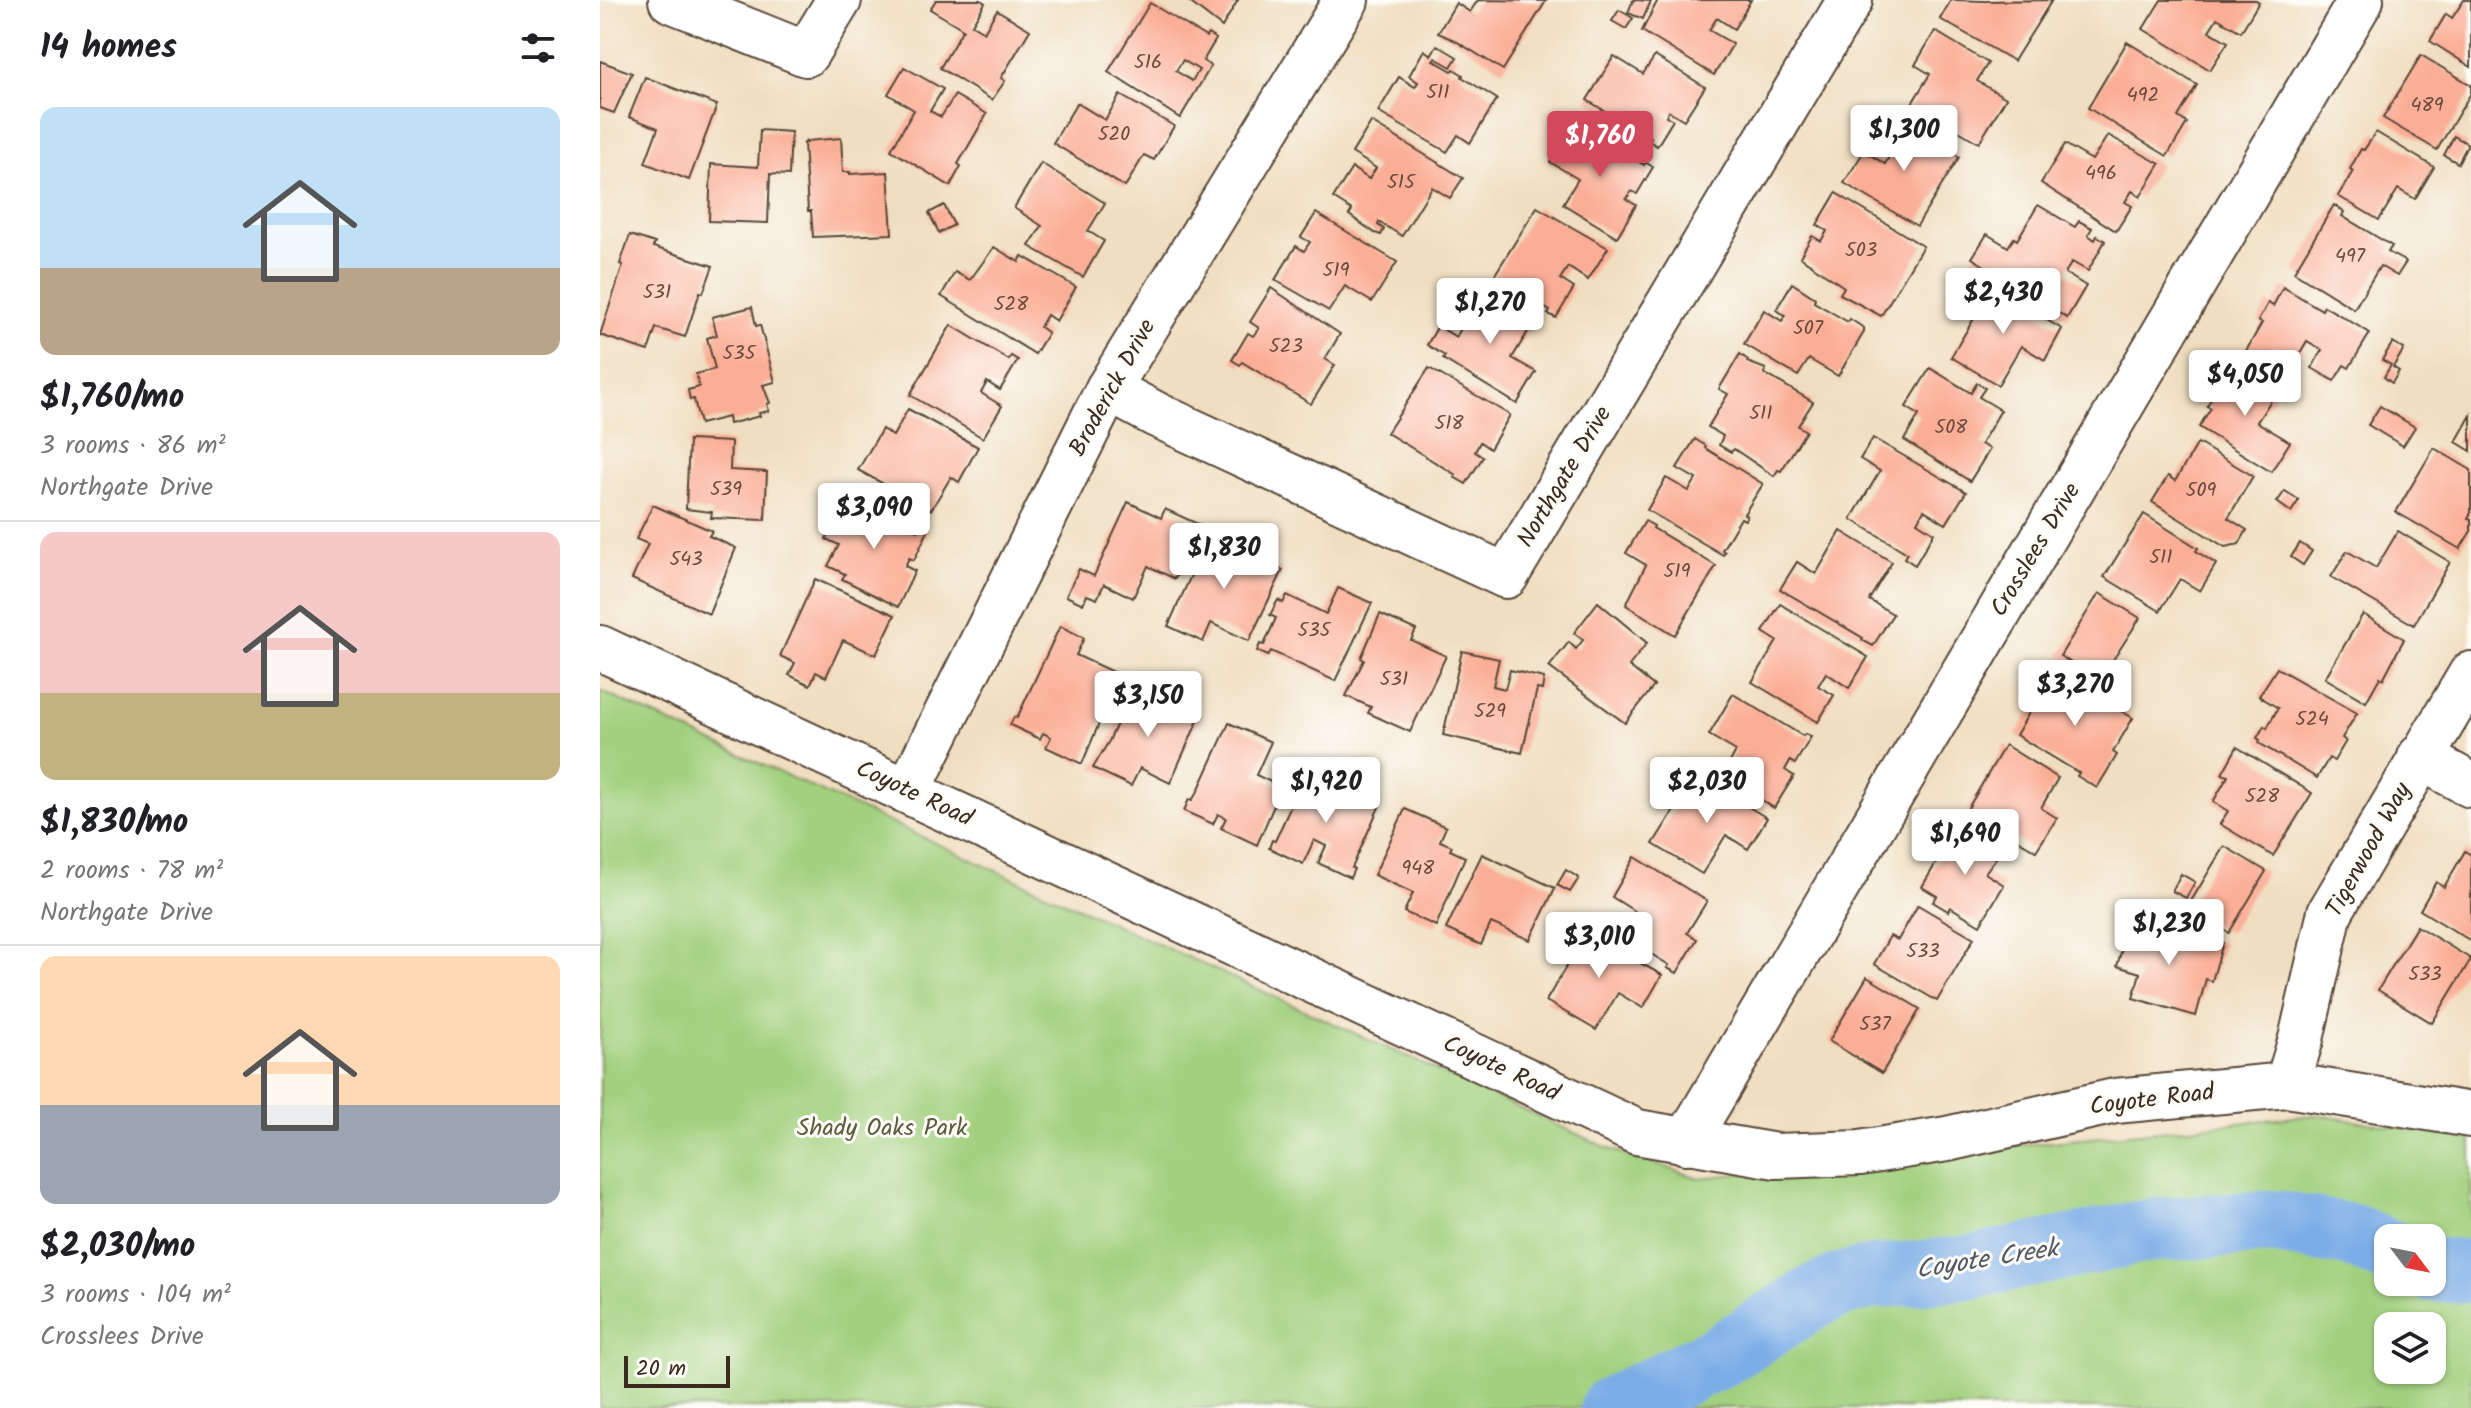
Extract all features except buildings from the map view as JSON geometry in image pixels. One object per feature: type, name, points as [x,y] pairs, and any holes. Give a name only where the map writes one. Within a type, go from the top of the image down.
[{"type":"street","points":[[671,0],[806,54],[839,0]]},
{"type":"street","name":"Broderick Drive","points":[[908,791],[1108,389],[1346,0]]},
{"type":"street","name":"Northgate Drive","points":[[1108,389],[1157,415],[1506,576],[1850,0]]},
{"type":"street","name":"Crosslees Drive","points":[[1686,1142],[2361,0]]},
{"type":"street","name":"Coyote Road","points":[[600,648],[1637,1132],[1776,1156],[1860,1153],[1947,1139],[2115,1101],[2287,1085],[2471,1115]]},
{"type":"street","name":"Tigerwood Way","points":[[2287,1085],[2301,1039],[2330,912],[2471,674]]},
{"type":"street","points":[[2420,757],[2471,785]]},
{"type":"green space","name":"Shady Oaks Park","points":[[600,691],[1610,1149],[1698,1178],[2315,1115],[2471,1138],[2471,1408],[600,1408]]},
{"type":"waterway","name":"Coyote Creek","points":[[1612,1408],[1720,1356],[1815,1296],[1843,1284],[1873,1277],[1973,1267],[2152,1230],[2272,1222],[2353,1236],[2374,1245]]},
{"type":"waterway","name":"Coyote Creek","points":[[2446,1270],[2471,1271]]}]
